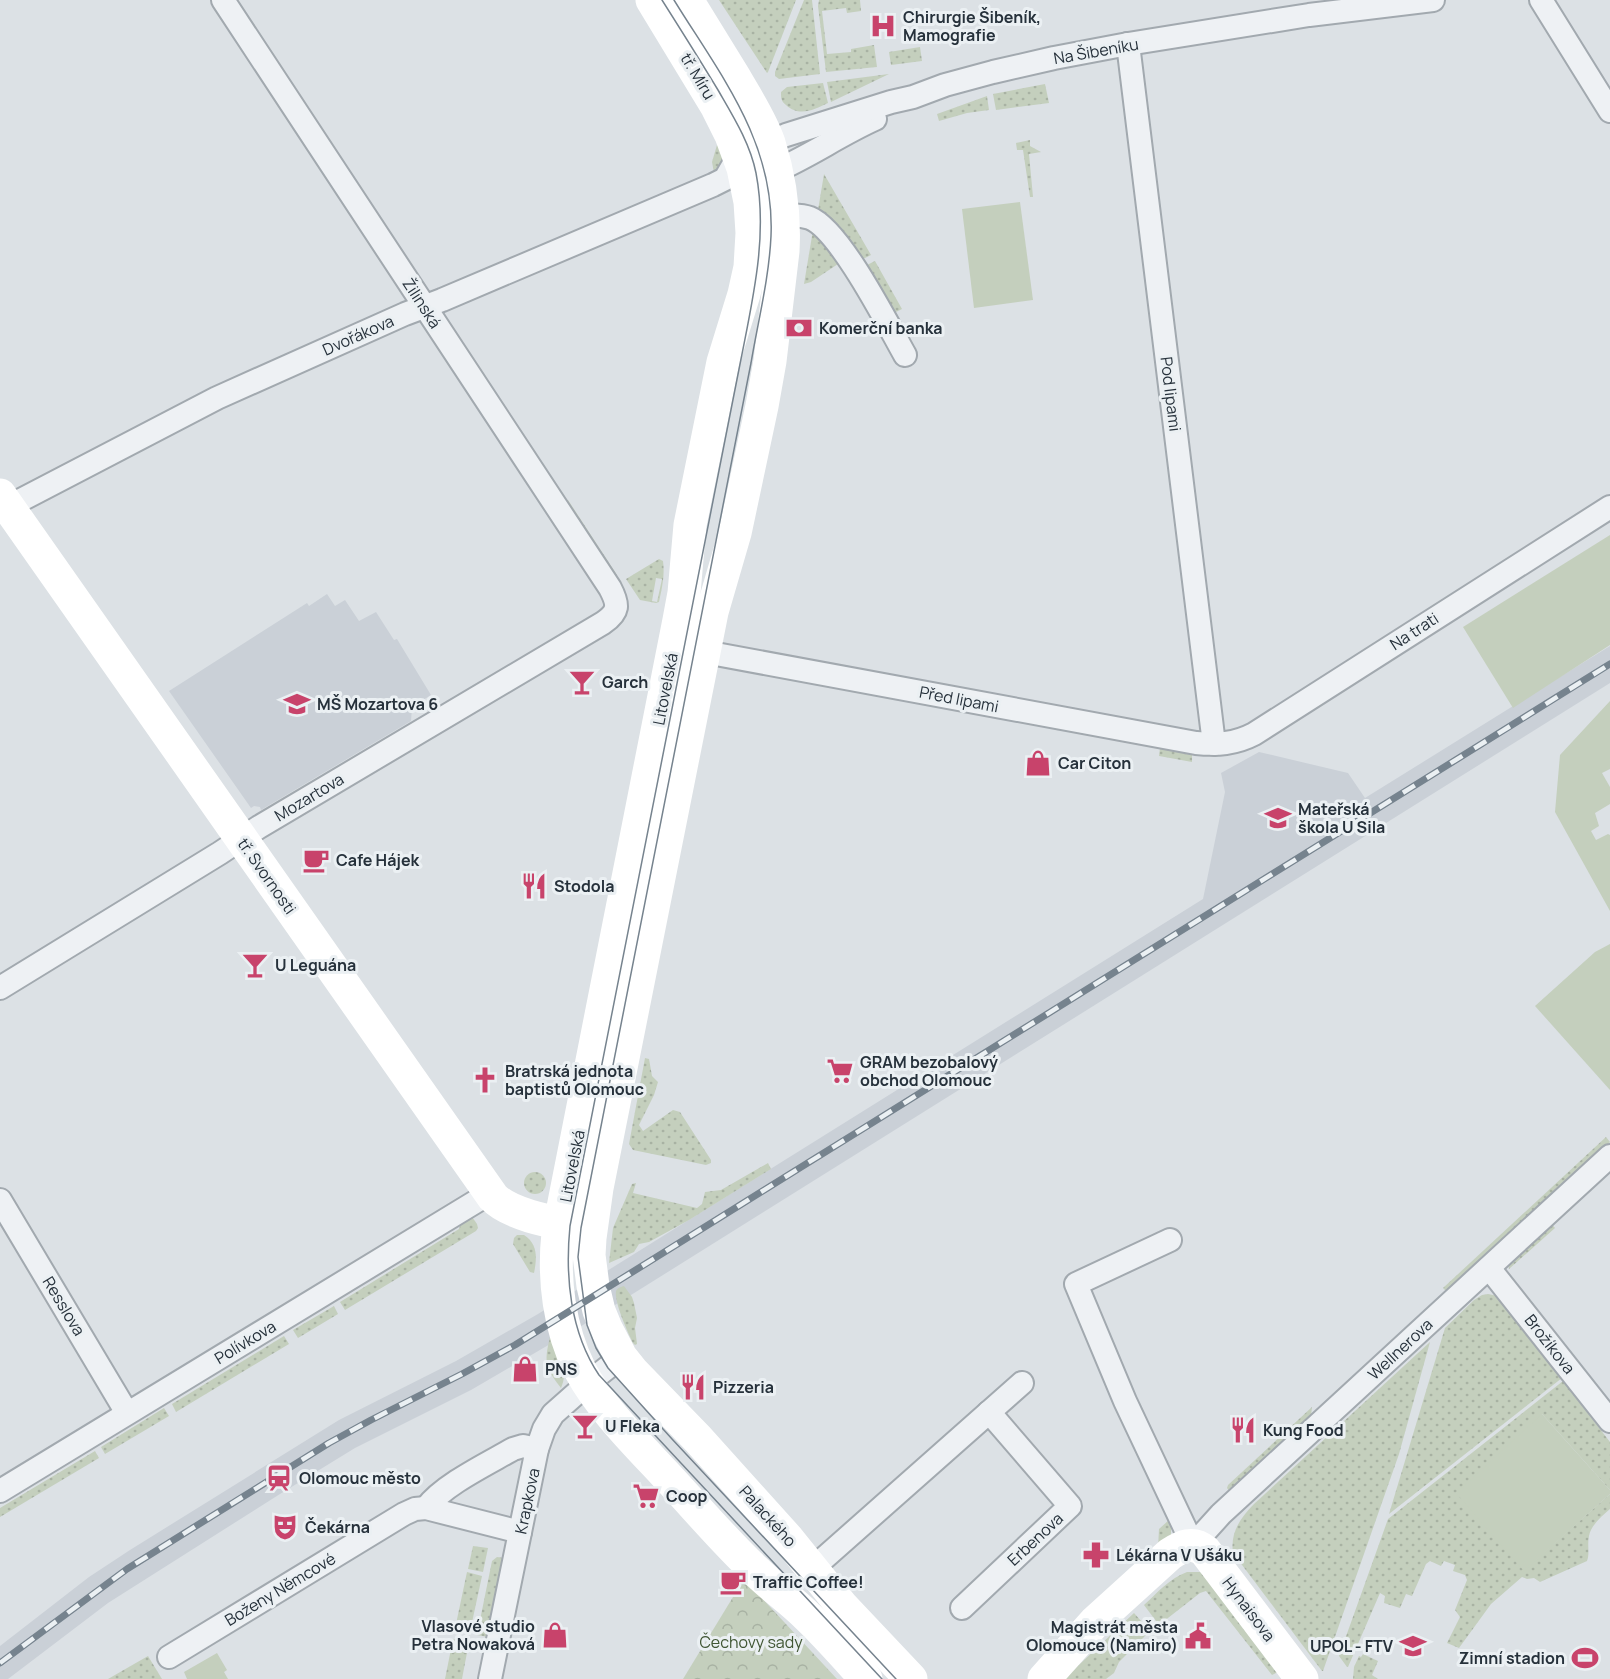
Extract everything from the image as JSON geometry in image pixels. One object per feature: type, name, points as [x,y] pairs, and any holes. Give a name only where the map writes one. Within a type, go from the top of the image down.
[{"type":"main road","name":"tř. Míru","points":[[651,0],[717,107],[731,135],[737,172]]},
{"type":"main road","name":"tř. Míru","points":[[687,0],[756,114],[772,157]]},
{"type":"main road","name":"Litovelská","points":[[588,1383],[579,1367],[569,1339],[557,1293],[556,1252],[575,1227],[607,1131],[712,612],[735,533],[764,394],[781,274],[783,235],[783,216],[772,157]]},
{"type":"main road","name":"Litovelská","points":[[621,1357],[606,1328],[595,1295],[589,1255],[575,1227],[681,610],[690,525],[723,362],[739,314],[750,267],[752,233],[750,208],[737,172]]},
{"type":"main road","name":"tř. Svornosti","points":[[3,504],[490,1193],[500,1204],[530,1216],[575,1227]]},
{"type":"main road","name":"Palackého","points":[[621,1357],[788,1539],[842,1606],[911,1679]]},
{"type":"main road","points":[[588,1383],[648,1455],[733,1547],[755,1570],[806,1615],[866,1679]]},
{"type":"main road","name":"Wellnerova","points":[[1044,1679],[1095,1622],[1170,1554],[1185,1546],[1193,1545]]},
{"type":"main road","name":"Hynaisova","points":[[1193,1545],[1205,1551],[1302,1679]]},
{"type":"street","name":"Žilinská","points":[[223,0],[610,588],[617,607]]},
{"type":"street","name":"Na Šibeníku","points":[[772,157],[798,160],[844,134],[897,109],[913,97],[993,72],[1054,58],[1309,15],[1433,0]]},
{"type":"street","points":[[1542,0],[1610,111]]},
{"type":"street","name":"Pod lipami","points":[[1128,45],[1214,744]]},
{"type":"street","name":"Dvořákova","points":[[3,504],[268,374],[405,314],[684,198],[772,157]]},
{"type":"street","points":[[783,216],[808,218],[824,227],[855,268],[905,355]]},
{"type":"street","name":"Na trati","points":[[1214,744],[1230,743],[1254,734],[1610,507]]},
{"type":"street","name":"Mozartova","points":[[0,988],[241,839],[603,623],[612,616],[617,607]]},
{"type":"street","name":"Před lipami","points":[[705,652],[1184,741],[1214,744]]},
{"type":"street","name":"Wellnerova","points":[[1193,1545],[1221,1514],[1610,1156]]},
{"type":"street","name":"Polívkova","points":[[0,1491],[490,1193]]},
{"type":"street","name":"Resslova","points":[[0,1200],[127,1413]]},
{"type":"street","points":[[1170,1240],[1076,1284],[1125,1401],[1193,1545]]},
{"type":"street","name":"Brožíkova","points":[[1489,1268],[1610,1421]]},
{"type":"street","name":"Krapkova","points":[[490,1679],[537,1449],[544,1429],[553,1414],[621,1357]]},
{"type":"street","points":[[813,1568],[1022,1383]]},
{"type":"street","name":"Erbenova","points":[[962,1608],[1070,1506],[989,1412]]},
{"type":"street","name":"Boženy Němcové","points":[[169,1658],[404,1514],[415,1509],[426,1509],[432,1500],[443,1491],[513,1449],[523,1446],[537,1449]]},
{"type":"street","points":[[426,1509],[520,1532]]},
{"type":"shaded area","name":"MŠ Mozartova 6","points":[[327,594],[335,606],[345,600],[359,621],[376,612],[394,640],[397,639],[431,695],[412,707],[411,721],[261,810],[260,807],[251,808],[169,691],[307,603],[309,606]]},
{"type":"shaded area","points":[[1610,646],[1610,683],[583,1325],[471,1390],[355,1448],[280,1494],[108,1603],[8,1679],[0,1679],[0,1646],[89,1577],[130,1550],[339,1420],[456,1361],[538,1314],[1203,899],[1225,792],[1221,773],[1259,752],[1348,773],[1365,798]]},
{"type":"green space","points":[[719,0],[796,0],[767,73]]},
{"type":"green space","points":[[804,0],[812,0],[820,74],[779,79],[775,76],[775,72]]},
{"type":"green space","points":[[819,0],[860,0],[861,11],[847,13],[846,8],[822,11],[827,54],[851,52],[851,49],[874,45],[877,67],[826,72]]},
{"type":"green space","points":[[920,47],[922,61],[891,65],[889,52]]},
{"type":"green space","points":[[889,74],[833,101],[831,102],[827,82]]},
{"type":"green space","points":[[823,83],[828,103],[817,108],[796,111],[782,101],[781,92],[787,87]]},
{"type":"green space","points":[[1045,84],[1049,103],[996,110],[993,94]]},
{"type":"green space","points":[[987,96],[989,110],[939,121],[937,114]]},
{"type":"green space","points":[[1030,140],[1030,146],[1041,152],[1029,154],[1033,197],[1030,197],[1023,150],[1017,150],[1016,143]]},
{"type":"green space","points":[[717,145],[726,150],[723,161],[714,173],[712,162]]},
{"type":"green space","points":[[824,174],[871,255],[863,259],[829,216],[818,210]]},
{"type":"green space","points":[[1020,202],[1033,300],[974,308],[962,209]]},
{"type":"green space","points":[[813,230],[841,262],[811,282],[804,284]]},
{"type":"green space","points":[[875,261],[902,309],[894,313],[867,265]]},
{"type":"green space","points":[[568,500],[617,575],[612,578],[564,502]]},
{"type":"green space","points":[[1610,535],[1610,645],[1513,708],[1463,627]]},
{"type":"green space","points":[[659,559],[663,561],[663,576],[659,602],[656,603],[640,600],[626,579]],"holes":[[[656,578],[662,579],[657,602],[652,601]]]},
{"type":"green space","points":[[1610,701],[1610,769],[1602,773],[1610,787],[1610,804],[1595,813],[1599,826],[1591,831],[1596,840],[1610,835],[1610,911],[1555,812],[1560,755]]},
{"type":"green space","points":[[1160,748],[1192,754],[1192,762],[1159,756]]},
{"type":"green space","points":[[1610,944],[1610,1090],[1535,1006],[1595,952]]},
{"type":"green space","points":[[645,1058],[649,1059],[652,1076],[658,1082],[639,1125],[643,1131],[673,1110],[680,1112],[711,1163],[706,1165],[633,1150],[629,1144]]},
{"type":"green space","points":[[1606,1137],[1610,1142],[1447,1292],[1443,1288]]},
{"type":"green space","points":[[768,1163],[771,1169],[689,1220],[649,1242],[639,1244],[634,1252],[609,1263],[613,1228],[632,1184],[636,1183],[633,1193],[697,1208],[702,1204],[705,1192],[721,1190]]},
{"type":"green space","points":[[531,1172],[539,1172],[546,1179],[546,1187],[539,1194],[531,1194],[524,1187],[524,1179]]},
{"type":"green space","points":[[470,1214],[477,1224],[476,1231],[345,1310],[340,1302],[459,1229],[462,1220]]},
{"type":"green space","points":[[1551,1223],[1555,1228],[1509,1269],[1508,1264]]},
{"type":"green space","points":[[517,1235],[524,1235],[534,1247],[536,1257],[534,1273],[530,1272],[513,1244]]},
{"type":"green space","points":[[624,1286],[632,1297],[637,1318],[635,1328],[637,1344],[635,1345],[617,1302],[616,1291]]},
{"type":"green space","points":[[1488,1294],[1498,1296],[1562,1378],[1389,1514],[1445,1328],[1474,1300]]},
{"type":"green space","points":[[334,1306],[338,1314],[298,1338],[293,1330]]},
{"type":"green space","points":[[551,1333],[563,1367],[561,1388],[551,1374],[547,1363]]},
{"type":"green space","points":[[284,1336],[289,1344],[176,1412],[172,1404]]},
{"type":"green space","points":[[1430,1342],[1399,1454],[1322,1671],[1233,1553],[1235,1532],[1240,1520],[1254,1504]]},
{"type":"green space","points":[[1563,1381],[1610,1442],[1610,1490],[1542,1414],[1524,1570],[1610,1494],[1610,1509],[1597,1521],[1590,1532],[1587,1561],[1540,1582],[1534,1578],[1522,1577],[1491,1604],[1459,1648],[1447,1643],[1460,1617],[1455,1610],[1467,1580],[1465,1575],[1453,1571],[1455,1565],[1444,1561],[1441,1566],[1430,1561],[1426,1564],[1412,1596],[1406,1594],[1400,1608],[1384,1603],[1385,1596],[1380,1593],[1347,1667],[1339,1656],[1388,1519]]},
{"type":"green space","points":[[1312,1407],[1311,1416],[1230,1492],[1228,1485]]},
{"type":"green space","points":[[164,1408],[169,1416],[105,1454],[101,1447]]},
{"type":"green space","points":[[1542,1414],[1610,1490],[1610,1494],[1524,1571],[1456,1493]]},
{"type":"green space","points":[[95,1451],[99,1458],[0,1517],[0,1508]]},
{"type":"green space","points":[[1169,1520],[1171,1538],[1158,1548],[1159,1529]]},
{"type":"green space","points":[[473,1546],[488,1548],[483,1572],[468,1569]]},
{"type":"green space","points":[[497,1557],[504,1558],[488,1637],[477,1635],[492,1561]]},
{"type":"green space","points":[[467,1572],[482,1576],[471,1627],[456,1624]]},
{"type":"green space","points":[[1187,1572],[1200,1572],[1206,1575],[1280,1671],[1272,1675],[1206,1591],[1200,1593],[1159,1625],[1144,1605],[1169,1582]]},
{"type":"green space","name":"Čechovy sady","points":[[744,1579],[837,1679],[683,1679]]},
{"type":"green space","points":[[1134,1613],[1150,1631],[1119,1662],[1114,1673],[1106,1679],[1064,1679]]},
{"type":"green space","points":[[453,1639],[469,1642],[462,1679],[445,1679]]},
{"type":"green space","points":[[217,1653],[227,1670],[224,1672],[228,1679],[187,1679],[184,1672]]},
{"type":"green space","points":[[1363,1654],[1378,1661],[1372,1675],[1378,1679],[1353,1679],[1354,1667],[1359,1656]]},
{"type":"green space","points":[[148,1656],[162,1679],[108,1679]]},
{"type":"tram line","points":[[662,0],[724,100],[750,151],[759,196],[760,243],[750,313],[570,1226],[569,1284],[582,1341],[599,1375],[882,1679]]},
{"type":"tram line","points":[[674,0],[726,83],[742,111],[754,140],[764,170],[770,202],[770,252],[751,363],[581,1228],[578,1257],[587,1325],[596,1348],[608,1368],[896,1679]]},
{"type":"railway","points":[[0,1663],[127,1569],[329,1443],[515,1345],[1610,664]]},
{"type":"place","name":"Chirurgie Šibeník, Mamografie","points":[[883,26]]},
{"type":"place","name":"Komerční banka","points":[[799,328]]},
{"type":"place","name":"Garch","points":[[582,682]]},
{"type":"place","name":"MŠ Mozartova 6","points":[[297,704]]},
{"type":"place","name":"Car Citon","points":[[1038,763]]},
{"type":"place","name":"Mateřská škola U Sila","points":[[1278,818]]},
{"type":"place","name":"Cafe Hájek","points":[[316,860]]},
{"type":"place","name":"Stodola","points":[[534,886]]},
{"type":"place","name":"U Leguána","points":[[255,965]]},
{"type":"place","name":"GRAM bezobalový obchod Olomouc","points":[[840,1071]]},
{"type":"place","name":"Bratrská jednota baptistů Olomouc","points":[[485,1080]]},
{"type":"place","name":"PNS","points":[[525,1369]]},
{"type":"place","name":"Pizzeria","points":[[693,1387]]},
{"type":"place","name":"U Fleka","points":[[585,1426]]},
{"type":"place","name":"Kung Food","points":[[1243,1430]]},
{"type":"place","name":"Olomouc město","points":[[279,1478]]},
{"type":"place","name":"Coop","points":[[646,1496]]},
{"type":"place","name":"Čekárna","points":[[285,1527]]},
{"type":"place","name":"Lékárna V Ušáku","points":[[1096,1555]]},
{"type":"place","name":"Traffic Coffee!","points":[[733,1582]]},
{"type":"place","name":"Vlasové studio Petra Nowaková","points":[[555,1635]]},
{"type":"place","name":"Magistrát města Olomouce (Namiro)","points":[[1198,1636]]},
{"type":"place","name":"UPOL - FTV","points":[[1413,1646]]},
{"type":"place","name":"Zimní stadion","points":[[1585,1658]]}]
